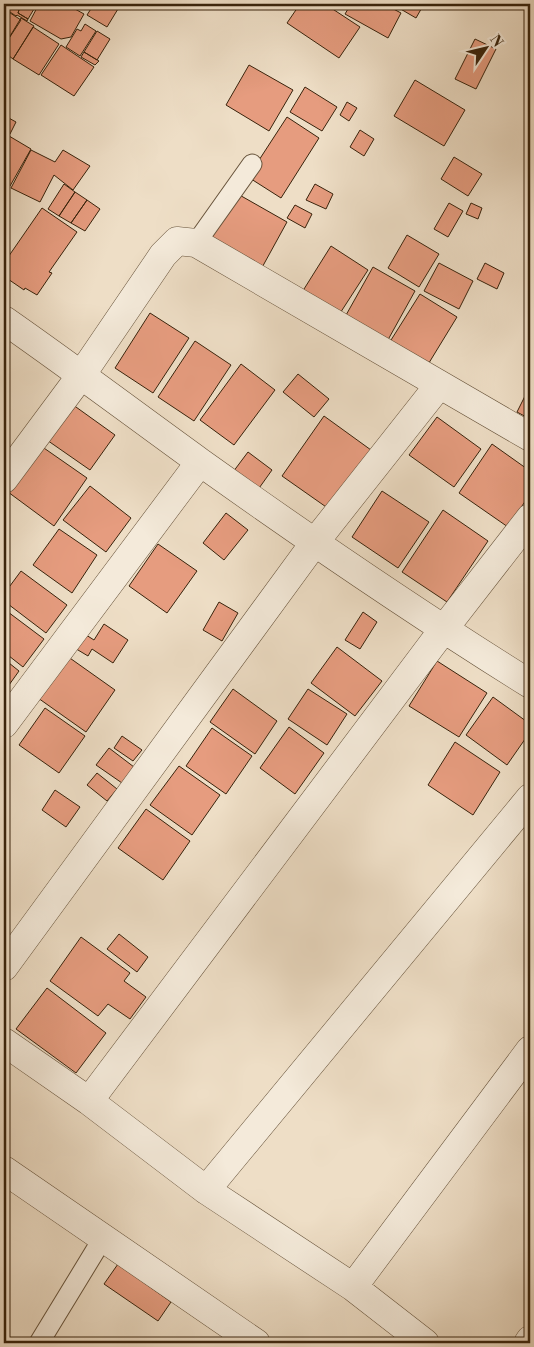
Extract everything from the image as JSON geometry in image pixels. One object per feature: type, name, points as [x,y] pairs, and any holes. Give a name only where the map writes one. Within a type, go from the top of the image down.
[{"type":"street","points":[[4,479],[82,374],[163,255],[177,241],[196,243],[530,437]]},
{"type":"street","points":[[4,320],[82,374],[200,462],[442,630],[530,684]]},
{"type":"street","points":[[4,967],[315,542],[439,385]]},
{"type":"street","points":[[4,724],[200,462]]},
{"type":"street","points":[[89,1101],[442,630],[530,518]]},
{"type":"street","points":[[206,1190],[530,798]]},
{"type":"street","points":[[4,1042],[89,1101],[206,1190],[353,1287],[425,1343]]},
{"type":"street","points":[[353,1287],[530,1050]]},
{"type":"street","points":[[4,1170],[256,1343]]},
{"type":"lane","points":[[196,243],[252,164]]},
{"type":"lane","points":[[38,1343],[103,1238]]},
{"type":"building","points":[[4,4],[9,4],[19,10],[18,13],[28,19],[27,21],[4,8]]},
{"type":"building","points":[[9,4],[37,4],[28,19]]},
{"type":"building","points":[[39,4],[66,4],[84,14],[71,37],[61,39],[30,21]]},
{"type":"building","points":[[94,4],[121,4],[107,27],[87,15]]},
{"type":"building","points":[[300,4],[325,4],[360,27],[339,58],[287,23]]},
{"type":"building","points":[[351,4],[384,4],[401,13],[388,38],[345,14]]},
{"type":"building","points":[[392,4],[424,4],[416,18]]},
{"type":"building","points":[[4,9],[21,20],[4,46]]},
{"type":"building","points":[[21,18],[34,26],[13,59],[4,52],[4,46]]},
{"type":"building","points":[[85,24],[96,31],[80,56],[66,47],[77,29],[81,31]]},
{"type":"building","points":[[33,27],[59,44],[39,75],[13,59]]},
{"type":"building","points":[[97,31],[110,39],[97,60],[84,52]]},
{"type":"building","points":[[475,39],[496,49],[476,89],[455,79]]},
{"type":"building","points":[[61,45],[94,67],[74,96],[41,75]]},
{"type":"building","points":[[84,52],[99,61],[95,65],[81,57]]},
{"type":"building","points":[[249,65],[293,90],[269,131],[226,105]]},
{"type":"building","points":[[415,80],[465,110],[444,146],[394,116]]},
{"type":"building","points":[[305,87],[337,107],[322,131],[290,112]]},
{"type":"building","points":[[347,102],[357,108],[349,121],[340,115]]},
{"type":"building","points":[[7,117],[16,122],[10,134],[4,131],[4,123]]},
{"type":"building","points":[[287,117],[319,138],[281,198],[248,177]]},
{"type":"building","points":[[360,130],[374,139],[364,156],[350,147]]},
{"type":"building","points":[[4,133],[31,149],[10,186],[4,183]]},
{"type":"building","points":[[31,150],[55,162],[63,150],[90,166],[73,190],[54,175],[40,202],[11,188]]},
{"type":"building","points":[[454,157],[482,174],[468,196],[441,179]]},
{"type":"building","points":[[64,184],[75,192],[59,216],[48,209]]},
{"type":"building","points":[[315,184],[333,194],[326,209],[306,200]]},
{"type":"building","points":[[75,192],[87,200],[71,223],[59,216]]},
{"type":"building","points":[[236,193],[287,222],[259,273],[207,243]]},
{"type":"building","points":[[87,200],[100,209],[85,231],[71,223]]},
{"type":"building","points":[[449,203],[463,211],[448,237],[434,229]]},
{"type":"building","points":[[471,203],[482,208],[478,219],[466,214]]},
{"type":"building","points":[[295,205],[312,214],[305,228],[287,218]]},
{"type":"building","points":[[42,208],[77,232],[49,272],[52,273],[37,295],[25,288],[24,290],[5,277],[7,273],[4,270],[4,263]]},
{"type":"building","points":[[407,235],[439,254],[419,287],[388,268]]},
{"type":"building","points":[[331,246],[368,270],[335,321],[299,297]]},
{"type":"building","points":[[439,263],[473,281],[459,309],[424,291]]},
{"type":"building","points":[[485,263],[504,273],[497,289],[477,279]]},
{"type":"building","points":[[373,267],[415,291],[384,347],[341,324]]},
{"type":"building","points":[[420,294],[457,317],[424,371],[386,348]]},
{"type":"building","points":[[150,313],[189,338],[153,393],[115,368]]},
{"type":"building","points":[[195,341],[231,365],[194,421],[158,397]]},
{"type":"building","points":[[241,364],[275,390],[234,445],[200,420]]},
{"type":"building","points":[[298,374],[329,399],[314,417],[283,392]]},
{"type":"building","points":[[530,386],[530,419],[517,412]]},
{"type":"building","points":[[69,402],[115,435],[90,470],[44,438]]},
{"type":"building","points":[[324,416],[371,450],[329,509],[282,476]]},
{"type":"building","points":[[437,417],[481,449],[454,487],[409,455]]},
{"type":"building","points":[[492,444],[530,471],[530,494],[508,527],[459,493]]},
{"type":"building","points":[[41,446],[87,478],[54,526],[8,492]]},
{"type":"building","points":[[248,452],[272,470],[257,491],[233,472]]},
{"type":"building","points":[[90,486],[131,518],[106,552],[63,520]]},
{"type":"building","points":[[382,491],[429,522],[398,568],[352,537]]},
{"type":"building","points":[[443,510],[488,541],[447,602],[402,572]]},
{"type":"building","points":[[226,513],[248,530],[224,560],[203,543]]},
{"type":"building","points":[[59,529],[97,555],[72,593],[33,565]]},
{"type":"building","points":[[158,544],[197,571],[167,613],[129,586]]},
{"type":"building","points":[[21,571],[67,605],[46,633],[4,601],[4,594]]},
{"type":"building","points":[[219,602],[238,613],[222,641],[203,630]]},
{"type":"building","points":[[4,609],[44,639],[23,667],[4,652]]},
{"type":"building","points":[[363,612],[377,622],[360,649],[345,640]]},
{"type":"building","points":[[104,624],[128,640],[113,663],[92,649],[88,656],[73,647],[83,633],[94,640]]},
{"type":"building","points":[[337,647],[382,681],[355,716],[311,683]]},
{"type":"building","points":[[67,656],[115,690],[86,732],[38,698]]},
{"type":"building","points":[[4,659],[19,671],[4,692]]},
{"type":"building","points":[[437,661],[487,693],[459,737],[409,706]]},
{"type":"building","points":[[233,689],[277,721],[255,754],[210,722]]},
{"type":"building","points":[[308,689],[347,714],[327,745],[288,719]]},
{"type":"building","points":[[493,697],[530,724],[530,732],[507,765],[466,735]]},
{"type":"building","points":[[45,708],[85,736],[59,773],[19,745]]},
{"type":"building","points":[[289,727],[324,753],[295,794],[260,768]]},
{"type":"building","points":[[212,728],[252,756],[226,794],[186,766]]},
{"type":"building","points":[[122,736],[142,750],[133,761],[114,748]]},
{"type":"building","points":[[455,742],[500,772],[473,815],[428,785]]},
{"type":"building","points":[[109,748],[134,767],[122,783],[96,765]]},
{"type":"building","points":[[179,766],[220,795],[192,835],[150,805]]},
{"type":"building","points":[[97,773],[117,789],[107,801],[87,785]]},
{"type":"building","points":[[55,790],[80,807],[66,827],[42,810]]},
{"type":"building","points":[[146,809],[190,841],[163,880],[118,848]]},
{"type":"building","points":[[119,934],[148,957],[137,972],[107,949]]},
{"type":"building","points":[[81,937],[130,973],[124,981],[146,997],[130,1019],[108,1004],[98,1016],[50,981]]},
{"type":"building","points":[[47,988],[106,1033],[76,1073],[16,1029]]},
{"type":"building","points":[[118,1264],[171,1302],[158,1321],[104,1284]]}]
